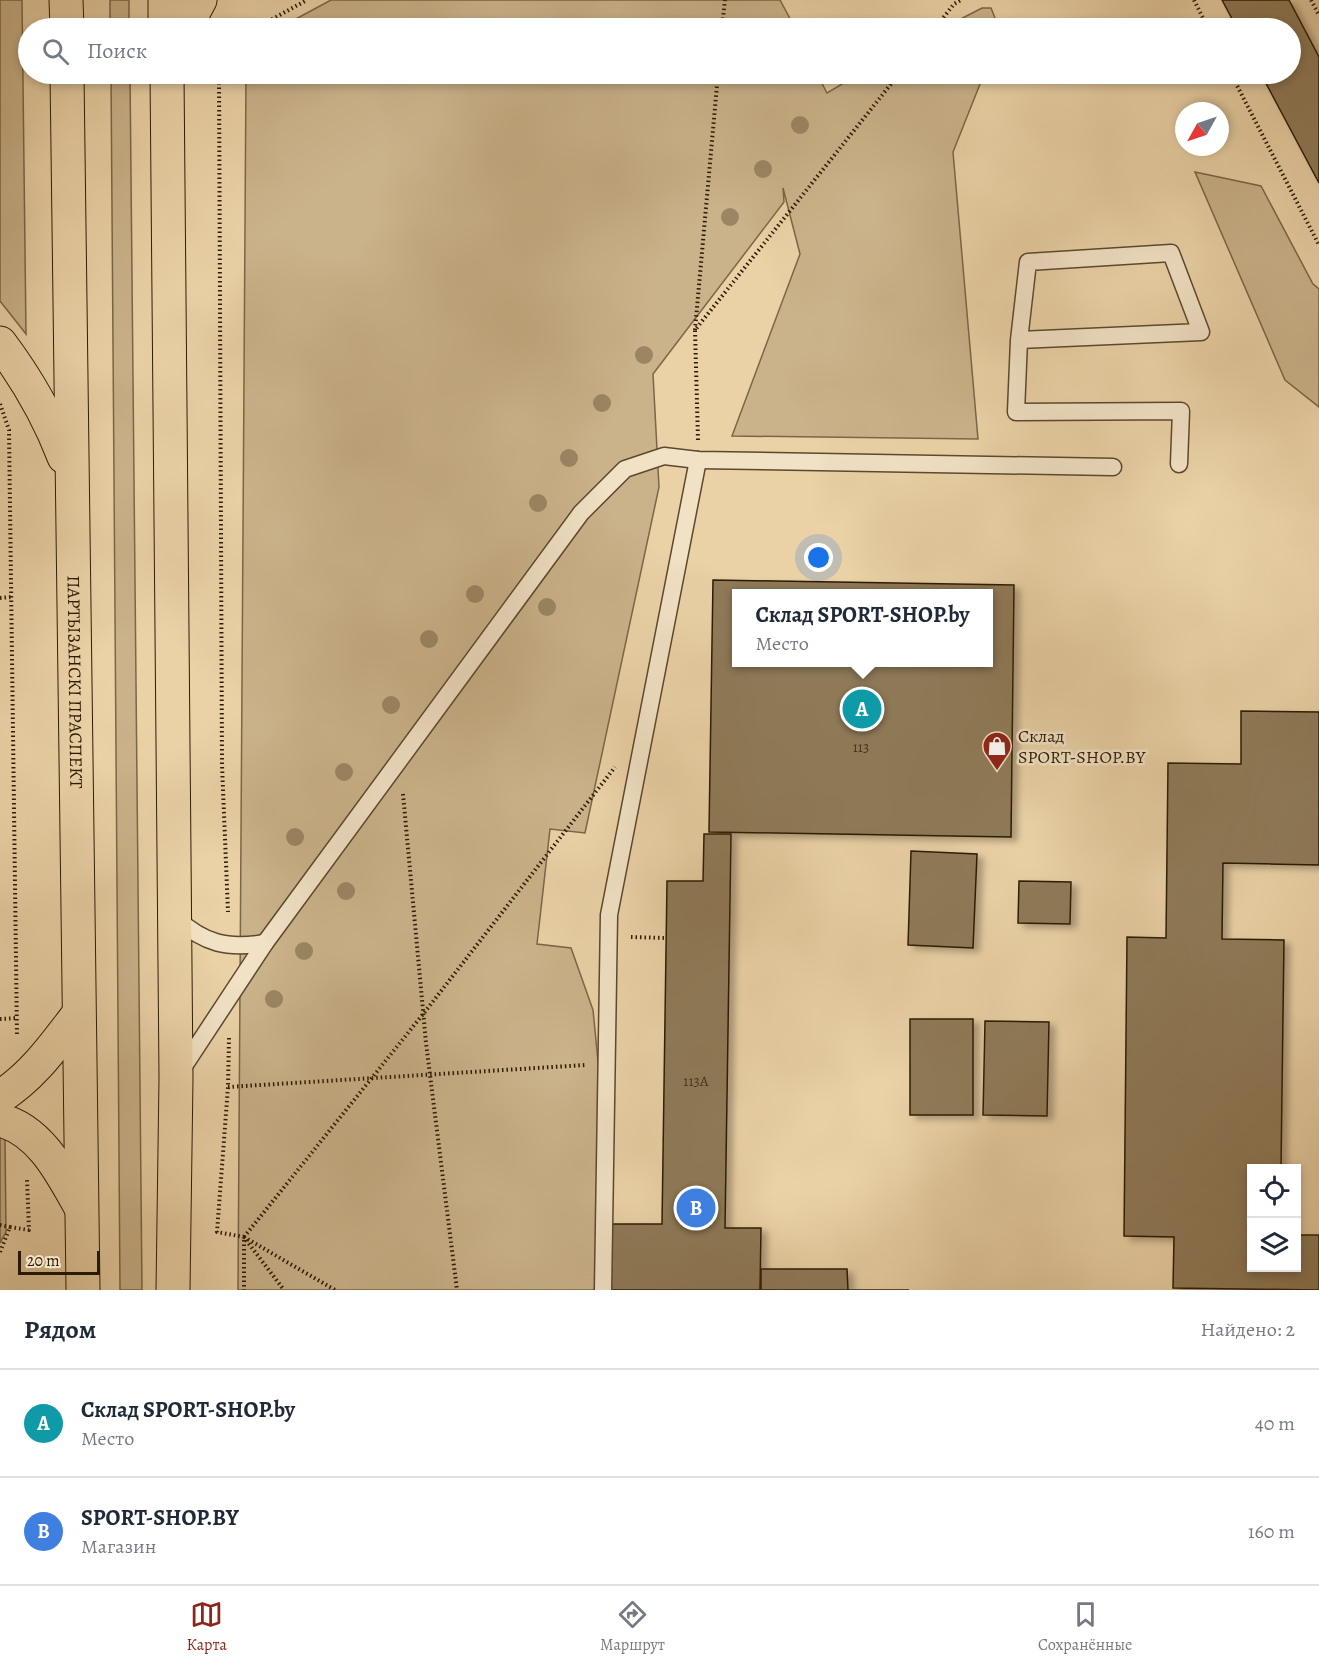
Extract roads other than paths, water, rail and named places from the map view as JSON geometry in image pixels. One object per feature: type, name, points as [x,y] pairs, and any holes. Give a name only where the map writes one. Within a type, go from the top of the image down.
[{"type":"highway","points":[[66,0],[67,18]]},
{"type":"highway","points":[[165,0],[165,18]]},
{"type":"highway","points":[[190,18],[200,0]]},
{"type":"highway","name":"ПАРТЫЗАНСКІ ПРАСПЕКТ","points":[[67,84],[82,1290]]},
{"type":"highway","points":[[168,84],[176,1078],[173,1290]]},
{"type":"highway","points":[[0,343],[27,378],[51,422],[71,476]]},
{"type":"highway","points":[[0,1097],[22,1083],[40,1065],[77,1016]]},
{"type":"highway","points":[[0,1120],[27,1131],[40,1144],[63,1176],[81,1207]]},
{"type":"lane","points":[[1019,340],[1200,332],[1171,253],[1028,262],[1019,340],[1016,412],[1181,411],[1179,464]]},
{"type":"lane","points":[[176,1078],[265,943],[581,513],[625,469],[664,456],[698,460],[1113,467]]},
{"type":"lane","points":[[603,1290],[609,915],[698,460]]},
{"type":"lane","points":[[175,917],[196,936],[239,947],[265,943]]},
{"type":"place","name":"Склад SPORT-SHOP.by","points":[[862,709]]},
{"type":"place","name":"Склад SPORT-SHOP.BY","points":[[997,772]]},
{"type":"place","name":"SPORT-SHOP.BY","points":[[696,1208]]}]
